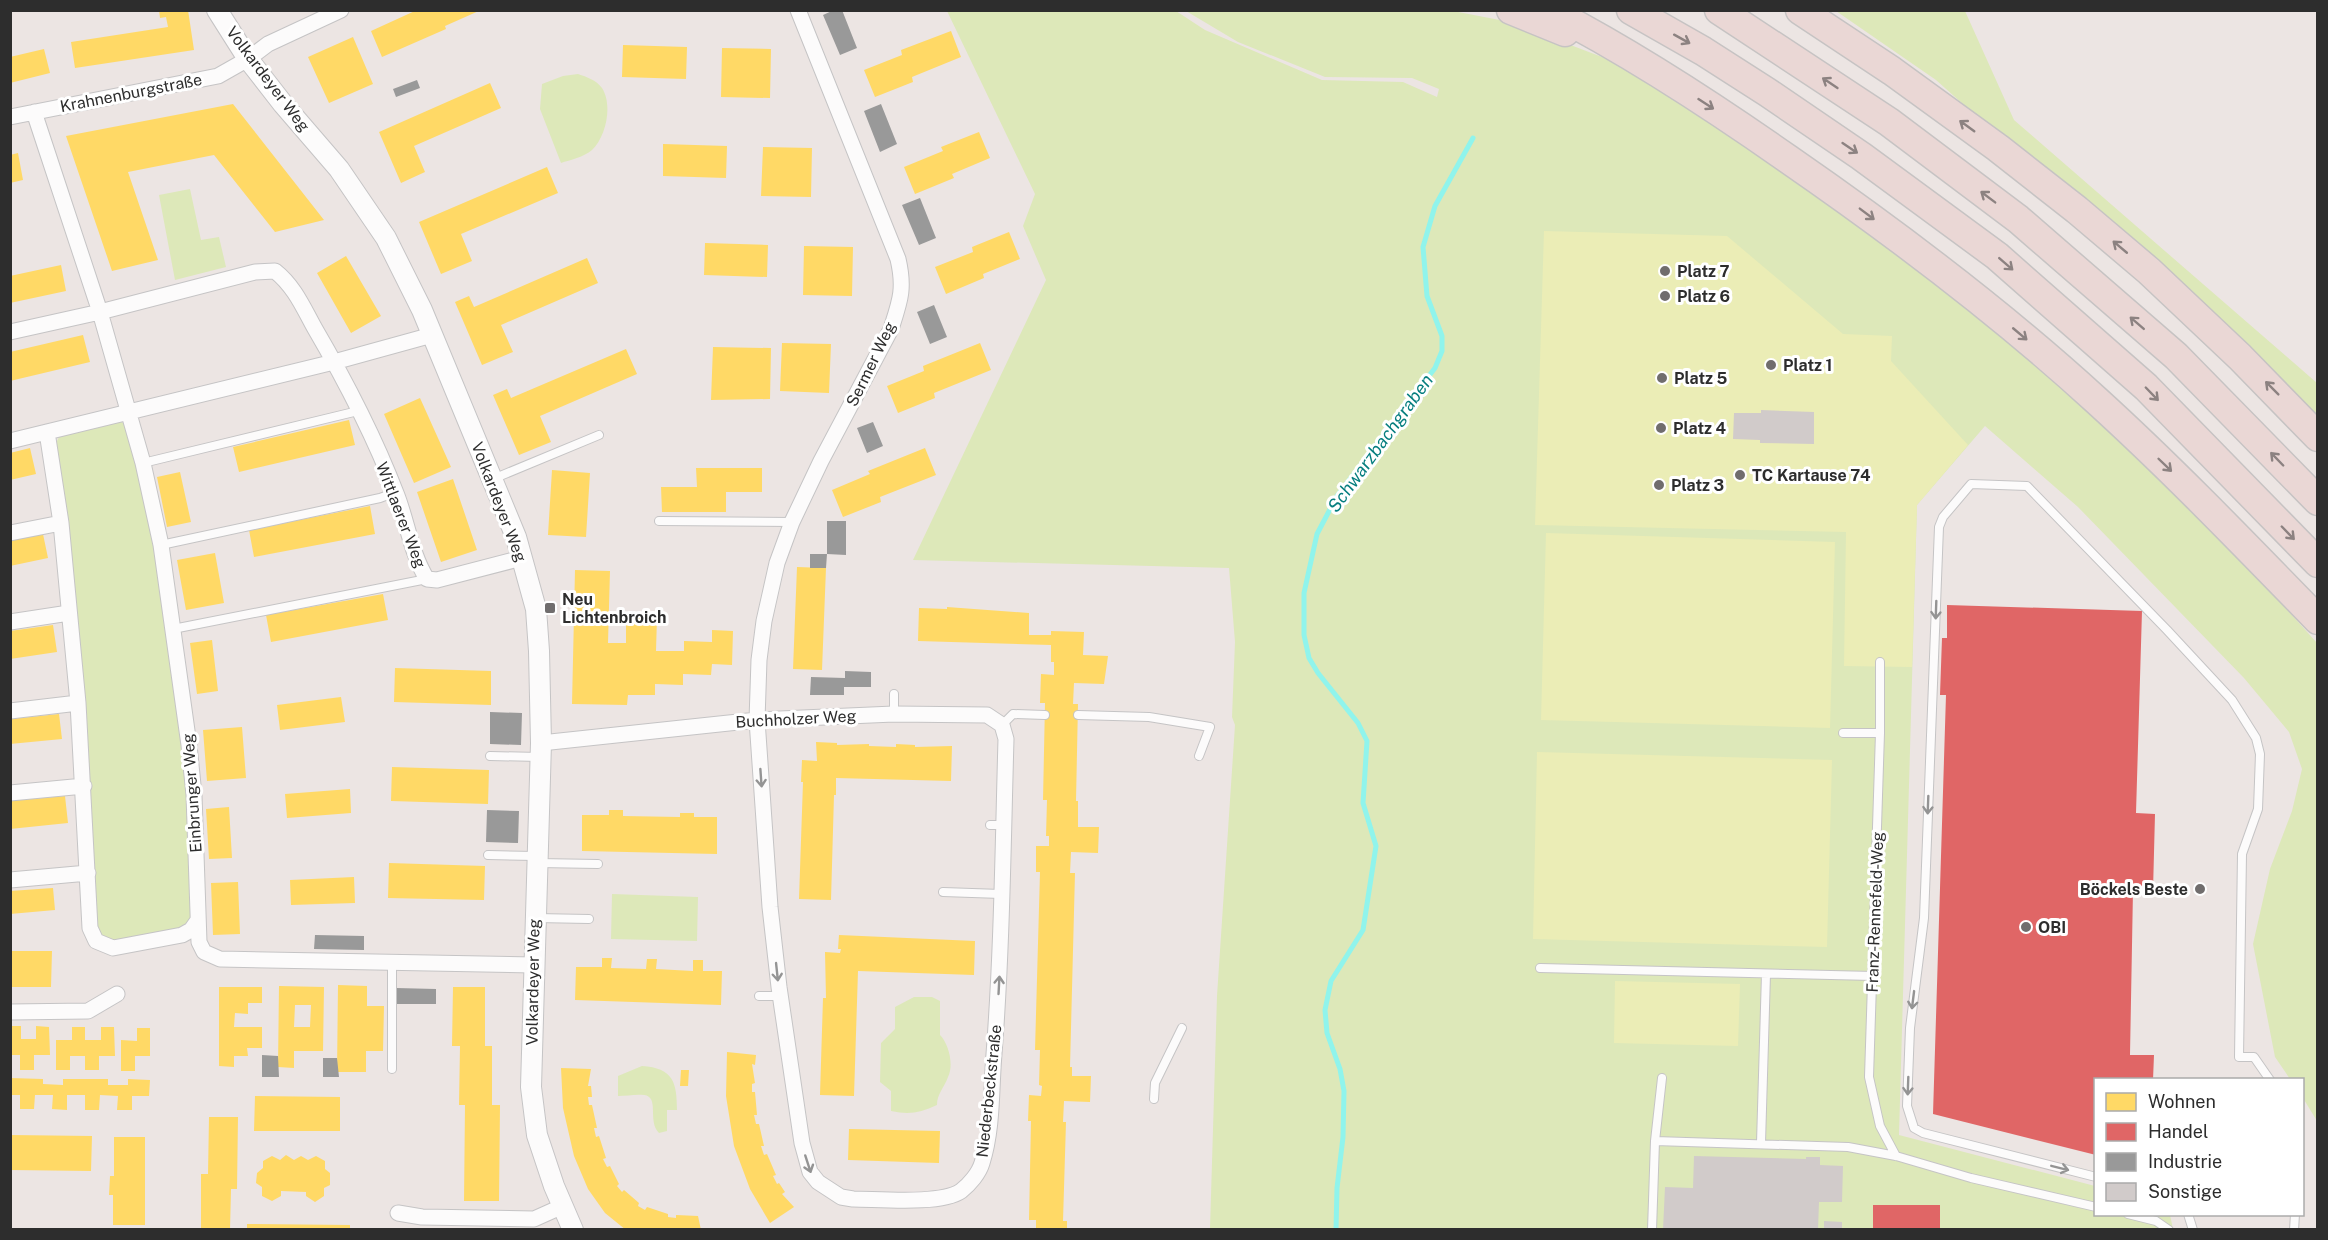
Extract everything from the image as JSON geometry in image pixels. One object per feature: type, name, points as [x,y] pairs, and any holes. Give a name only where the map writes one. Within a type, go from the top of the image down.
[{"type":"highway","points":[[1511,10],[1657,72]]},
{"type":"highway","points":[[1548,10],[1594,34],[1657,72],[1860,208],[1941,270],[2095,399],[2168,468],[2318,620]]},
{"type":"highway","points":[[1631,10],[1703,51],[1767,92],[1861,156],[1997,256],[2146,387],[2318,563]]},
{"type":"highway","points":[[1719,10],[1889,122],[2018,219],[2176,356],[2318,501]]},
{"type":"highway","points":[[1803,13],[1892,71],[1998,148],[2077,210],[2149,271],[2313,429]]},
{"type":"street","name":"Volkardeyer Weg","points":[[217,10],[248,59],[339,169],[391,249],[432,335],[522,558],[536,609],[541,750],[531,1088],[537,1135],[573,1230]]},
{"type":"street","points":[[248,59],[268,44],[342,10]]},
{"type":"street","name":"Sermer Weg","points":[[757,720],[756,694],[764,621],[777,563],[792,522],[821,461],[891,330],[902,298],[902,276],[898,260],[798,10]]},
{"type":"street","name":"Krahnenburgstraße","points":[[10,117],[218,76],[248,59]]},
{"type":"street","name":"Einbrunger Weg","points":[[34,112],[100,312],[143,463],[161,545],[186,713],[194,795],[199,942],[204,952],[220,959],[533,965]]},
{"type":"street","name":"Wittlaerer Weg","points":[[100,312],[255,272],[275,271],[288,281],[334,362],[396,492],[420,565],[427,579],[437,580],[522,558]]},
{"type":"street","points":[[10,332],[100,312]]},
{"type":"street","points":[[10,441],[334,362],[432,335]]},
{"type":"street","points":[[47,432],[62,523],[78,702],[90,928],[96,941],[113,948],[182,934],[191,930],[198,920]]},
{"type":"street","points":[[10,533],[62,523]]},
{"type":"street","points":[[10,622],[69,613]]},
{"type":"street","points":[[10,711],[78,702]]},
{"type":"street","name":"Buchholzer Weg","points":[[541,750],[757,720],[894,714],[987,715],[1002,725]]},
{"type":"street","name":"Niederbeckstraße","points":[[757,720],[770,907],[780,996],[802,1143],[810,1172],[818,1182],[841,1197],[853,1199],[946,1198],[960,1192],[975,1177],[982,1165],[986,1149],[997,1016],[1001,894],[996,825],[1006,739],[1002,725]]},
{"type":"street","points":[[10,793],[84,786]]},
{"type":"street","points":[[10,880],[88,873]]},
{"type":"street","points":[[10,1012],[88,1011],[117,994]]},
{"type":"street","points":[[398,1213],[422,1217],[534,1219],[563,1206]]},
{"type":"lane","points":[[143,463],[358,411]]},
{"type":"lane","points":[[491,480],[600,435]]},
{"type":"lane","points":[[2094,1176],[1923,1133],[1914,1128],[1907,1106],[1910,1028],[1924,918],[1939,527],[1942,517],[1971,484],[2027,486],[2232,700],[2256,738],[2260,754],[2258,809],[2242,854],[2239,1057],[2254,1057],[2269,1078]]},
{"type":"lane","points":[[161,545],[380,498],[396,492]]},
{"type":"lane","points":[[659,521],[792,522]]},
{"type":"lane","points":[[173,629],[427,579]]},
{"type":"lane","name":"Franz-Rennefeld-Weg","points":[[1880,662],[1880,733],[1869,1077],[1880,1126],[1896,1156]]},
{"type":"lane","points":[[894,694],[894,714]]},
{"type":"lane","points":[[1002,725],[1013,714],[1045,715]]},
{"type":"lane","points":[[1078,715],[1149,717],[1210,727],[1199,756]]},
{"type":"lane","points":[[1843,733],[1880,733]]},
{"type":"lane","points":[[490,756],[541,750]]},
{"type":"lane","points":[[488,855],[598,864]]},
{"type":"lane","points":[[943,892],[1001,894]]},
{"type":"lane","points":[[535,918],[589,919]]},
{"type":"lane","points":[[392,962],[392,1069]]},
{"type":"lane","points":[[1540,968],[1873,976]]},
{"type":"lane","points":[[1761,1143],[1766,975]]},
{"type":"lane","points":[[759,996],[780,996]]},
{"type":"lane","points":[[1154,1099],[1155,1083],[1182,1028]]},
{"type":"lane","points":[[1652,1230],[1655,1141],[1662,1078]]},
{"type":"lane","points":[[1655,1141],[1848,1147],[1896,1156],[1971,1178],[2094,1207]]},
{"type":"lane","points":[[2133,1216],[2156,1221],[2169,1230]]},
{"type":"green space","points":[[947,11],[1176,11],[1205,30],[1322,80],[1403,82],[1437,97],[1439,89],[1412,78],[1325,77],[1238,42],[1186,11],[1453,11],[1510,22],[1602,57],[1662,88],[1761,153],[1939,283],[2059,382],[2235,552],[2317,643],[2317,1121],[2304,1100],[2304,1078],[2289,1078],[2275,1057],[2253,944],[2270,869],[2292,811],[2302,769],[2289,732],[2244,678],[2078,507],[1985,426],[1917,505],[1899,1135],[2094,1186],[2094,1216],[2170,1216],[2173,1229],[1210,1229],[1217,996],[1235,725],[1232,717],[1235,642],[1229,568],[913,560],[1046,280],[1023,226],[1035,194]]},
{"type":"green space","points":[[1836,11],[1965,11],[2014,120],[2317,383],[2317,420],[1936,80]]},
{"type":"green space","points":[[578,74],[594,81],[602,88],[607,103],[606,121],[601,137],[592,150],[561,163],[540,109],[542,84],[563,76]]},
{"type":"green space","points":[[190,189],[201,240],[219,237],[226,267],[175,280],[159,195]]},
{"type":"green space","name":"TC Kartause 74","points":[[1544,231],[1727,236],[1843,334],[1892,336],[1891,361],[1968,445],[1917,505],[1912,667],[1844,666],[1846,532],[1535,525]]},
{"type":"green space","points":[[118,419],[130,429],[161,545],[196,877],[190,930],[113,948],[96,941],[55,445],[61,433]]},
{"type":"green space","points":[[1546,533],[1835,542],[1830,728],[1541,720]]},
{"type":"green space","points":[[1537,752],[1832,760],[1827,947],[1533,939]]},
{"type":"green space","points":[[612,894],[698,897],[697,941],[611,939]]},
{"type":"green space","points":[[1615,981],[1740,984],[1738,1046],[1614,1043]]},
{"type":"green space","points":[[914,997],[932,997],[940,1001],[940,1035],[948,1049],[950,1072],[937,1105],[909,1113],[891,1111],[891,1091],[880,1082],[881,1043],[895,1029],[895,1007]]},
{"type":"green space","points":[[642,1066],[667,1073],[674,1084],[677,1110],[667,1110],[667,1131],[659,1133],[656,1128],[653,1105],[649,1097],[644,1095],[618,1096],[618,1076]]},
{"type":"building: Wohnen","points":[[159,10],[188,10],[194,50],[75,68],[71,42],[168,27],[166,17],[160,18]]},
{"type":"building: Wohnen","points":[[417,10],[481,10],[445,26],[446,29],[382,57],[371,31]]},
{"type":"building: Wohnen","points":[[951,31],[961,57],[912,77],[913,82],[875,97],[864,70],[902,55],[901,50]]},
{"type":"building: Wohnen","points":[[353,37],[373,84],[329,103],[308,57]]},
{"type":"building: Wohnen","points":[[623,45],[687,47],[686,79],[622,77]]},
{"type":"building: Wohnen","points":[[722,48],[771,49],[770,98],[721,97]]},
{"type":"building: Wohnen","points":[[44,49],[50,73],[10,83],[10,57]]},
{"type":"building: Wohnen","points":[[490,83],[501,108],[414,146],[425,172],[401,183],[379,132]]},
{"type":"building: Wohnen","points":[[233,104],[324,220],[275,232],[214,155],[128,172],[158,260],[112,271],[66,136]]},
{"type":"building: Wohnen","points":[[979,132],[990,158],[952,174],[954,178],[915,194],[904,167],[943,151],[941,147]]},
{"type":"building: Wohnen","points":[[663,144],[727,146],[726,178],[663,176]]},
{"type":"building: Wohnen","points":[[763,147],[812,148],[811,197],[761,196]]},
{"type":"building: Wohnen","points":[[18,153],[23,180],[10,183],[10,155]]},
{"type":"building: Wohnen","points":[[547,167],[558,193],[461,234],[472,261],[441,274],[419,222]]},
{"type":"building: Wohnen","points":[[1009,232],[1020,259],[983,274],[984,278],[946,294],[935,267],[973,252],[972,247]]},
{"type":"building: Wohnen","points":[[705,243],[768,245],[767,277],[704,275]]},
{"type":"building: Wohnen","points":[[804,246],[853,247],[852,296],[803,295]]},
{"type":"building: Wohnen","points":[[346,256],[381,316],[351,333],[317,273]]},
{"type":"building: Wohnen","points":[[587,258],[598,283],[501,325],[513,352],[482,365],[455,302],[469,296],[474,307]]},
{"type":"building: Wohnen","points":[[61,265],[66,291],[10,303],[10,276]]},
{"type":"building: Wohnen","points":[[83,335],[90,362],[10,381],[10,352]]},
{"type":"building: Wohnen","points":[[782,343],[831,344],[829,393],[780,391]]},
{"type":"building: Wohnen","points":[[980,343],[991,370],[934,393],[935,398],[898,413],[887,386],[924,371],[923,366]]},
{"type":"building: Wohnen","points":[[713,347],[771,348],[770,399],[711,400]]},
{"type":"building: Wohnen","points":[[626,349],[637,374],[540,416],[551,442],[519,455],[493,395],[507,389],[511,398]]},
{"type":"building: Wohnen","points":[[420,398],[451,467],[414,483],[384,414]]},
{"type":"building: Wohnen","points":[[349,420],[355,445],[239,472],[233,447]]},
{"type":"building: Wohnen","points":[[30,448],[36,474],[10,480],[10,453]]},
{"type":"building: Wohnen","points":[[925,448],[936,475],[880,497],[881,502],[843,517],[832,490],[870,474],[868,471]]},
{"type":"building: Wohnen","points":[[696,468],[762,468],[762,492],[726,492],[726,512],[662,512],[661,487],[697,487]]},
{"type":"building: Wohnen","points":[[552,470],[590,473],[586,537],[548,535]]},
{"type":"building: Wohnen","points":[[180,472],[191,522],[167,527],[157,477]]},
{"type":"building: Wohnen","points":[[453,479],[477,550],[441,562],[417,492]]},
{"type":"building: Wohnen","points":[[370,506],[375,534],[254,557],[249,530]]},
{"type":"building: Wohnen","points":[[43,534],[48,558],[10,566],[10,540]]},
{"type":"building: Wohnen","points":[[215,553],[224,603],[186,610],[177,560]]},
{"type":"building: Wohnen","points":[[797,567],[826,568],[822,670],[793,669]]},
{"type":"building: Wohnen","points":[[575,570],[610,571],[608,643],[626,643],[626,616],[657,617],[656,651],[684,651],[684,641],[712,642],[712,630],[733,631],[732,665],[712,664],[711,675],[683,674],[683,685],[655,684],[655,695],[628,695],[627,705],[572,704]]},
{"type":"building: Wohnen","points":[[383,594],[388,620],[271,642],[266,615]]},
{"type":"building: Wohnen","points":[[947,607],[1029,613],[1029,635],[1051,635],[1051,631],[1084,632],[1083,655],[1108,656],[1104,684],[1074,683],[1073,704],[1078,704],[1076,801],[1078,801],[1078,827],[1099,827],[1098,853],[1071,852],[1070,873],[1075,873],[1070,1067],[1072,1067],[1072,1076],[1091,1076],[1090,1102],[1064,1101],[1063,1122],[1066,1122],[1063,1221],[1067,1221],[1067,1230],[1036,1230],[1036,1220],[1029,1220],[1031,1121],[1028,1121],[1029,1095],[1041,1096],[1042,1086],[1039,1085],[1040,1050],[1035,1050],[1040,872],[1036,872],[1036,846],[1049,846],[1049,836],[1046,836],[1047,800],[1043,800],[1045,703],[1040,703],[1041,674],[1054,675],[1051,645],[918,641],[919,608],[947,609]]},
{"type":"building: Wohnen","points":[[53,625],[57,652],[10,659],[10,631]]},
{"type":"building: Wohnen","points":[[212,640],[218,691],[197,694],[190,643]]},
{"type":"building: Wohnen","points":[[395,668],[491,671],[491,705],[394,702]]},
{"type":"building: Wohnen","points":[[341,697],[345,722],[280,730],[277,705]]},
{"type":"building: Wohnen","points":[[59,714],[62,739],[10,744],[10,719]]},
{"type":"building: Wohnen","points":[[242,727],[246,778],[207,781],[203,730]]},
{"type":"building: Wohnen","points":[[816,742],[896,747],[896,744],[915,745],[915,747],[952,746],[951,781],[836,778],[831,900],[799,899],[802,760],[817,761]]},
{"type":"building: Wohnen","points":[[392,767],[489,770],[488,804],[391,801]]},
{"type":"building: Wohnen","points":[[350,789],[351,813],[287,818],[285,794]]},
{"type":"building: Wohnen","points":[[65,796],[68,823],[10,829],[10,801]]},
{"type":"building: Wohnen","points":[[229,807],[232,858],[209,859],[206,809]]},
{"type":"building: Wohnen","points":[[609,810],[623,810],[623,816],[680,817],[680,813],[694,813],[694,817],[717,817],[717,854],[582,851],[582,815],[609,815]]},
{"type":"building: Wohnen","points":[[389,863],[485,866],[484,900],[388,898]]},
{"type":"building: Wohnen","points":[[354,877],[355,903],[291,905],[290,880]]},
{"type":"building: Wohnen","points":[[238,882],[240,934],[213,935],[211,883]]},
{"type":"building: Wohnen","points":[[53,888],[55,910],[10,914],[10,891]]},
{"type":"building: Wohnen","points":[[839,935],[975,941],[974,975],[858,971],[854,1096],[820,1095],[823,998],[826,998],[825,952],[840,953]]},
{"type":"building: Wohnen","points":[[10,951],[52,951],[51,987],[10,987]]},
{"type":"building: Wohnen","points":[[602,958],[612,958],[611,968],[646,969],[647,959],[657,959],[656,969],[693,971],[693,960],[703,960],[703,971],[722,971],[721,1005],[575,1000],[576,967],[602,967]]},
{"type":"building: Wohnen","points":[[338,985],[367,986],[367,1006],[384,1006],[383,1051],[366,1051],[366,1072],[337,1072]]},
{"type":"building: Wohnen","points":[[279,986],[324,987],[323,1051],[294,1051],[294,1068],[278,1067]],"holes":[[[295,1005],[311,1005],[310,1027],[294,1027]]]},
{"type":"building: Wohnen","points":[[219,987],[262,987],[262,1003],[248,1003],[248,1014],[235,1013],[234,1027],[262,1027],[262,1048],[247,1048],[248,1056],[234,1056],[234,1067],[219,1066]]},
{"type":"building: Wohnen","points":[[453,987],[485,987],[485,1046],[492,1046],[492,1105],[500,1105],[499,1201],[464,1201],[465,1105],[459,1105],[460,1046],[452,1046]]},
{"type":"building: Wohnen","points":[[10,1026],[21,1026],[21,1039],[36,1039],[36,1026],[49,1027],[50,1055],[34,1055],[34,1070],[20,1070],[20,1055],[10,1055]]},
{"type":"building: Wohnen","points":[[72,1027],[85,1027],[85,1040],[101,1040],[101,1027],[114,1027],[115,1056],[99,1056],[99,1070],[85,1070],[85,1056],[70,1056],[70,1070],[56,1070],[56,1040],[72,1040]]},
{"type":"building: Wohnen","points":[[137,1028],[150,1028],[150,1056],[135,1056],[135,1071],[121,1071],[121,1040],[137,1041]]},
{"type":"building: Wohnen","points":[[727,1052],[756,1055],[755,1065],[752,1064],[755,1083],[752,1084],[752,1092],[755,1092],[756,1124],[759,1124],[764,1146],[761,1146],[776,1175],[773,1176],[777,1184],[779,1183],[785,1192],[782,1194],[794,1207],[770,1223],[750,1189],[734,1146],[726,1096]]},
{"type":"building: Wohnen","points":[[561,1068],[591,1069],[588,1086],[591,1086],[592,1097],[588,1097],[597,1128],[594,1128],[596,1137],[599,1136],[606,1158],[603,1159],[607,1167],[610,1166],[619,1184],[617,1186],[622,1192],[624,1190],[639,1203],[638,1206],[645,1210],[647,1207],[668,1214],[668,1217],[676,1218],[676,1215],[698,1216],[701,1230],[626,1230],[605,1213],[588,1189],[574,1156],[563,1108]]},
{"type":"building: Wohnen","points":[[681,1070],[689,1070],[688,1086],[680,1086]]},
{"type":"building: Wohnen","points":[[10,1078],[43,1079],[43,1084],[63,1085],[63,1079],[108,1079],[108,1085],[128,1085],[128,1079],[150,1080],[149,1096],[132,1096],[132,1110],[117,1110],[118,1096],[100,1095],[99,1110],[85,1110],[85,1095],[67,1095],[67,1110],[52,1109],[53,1095],[35,1095],[34,1109],[20,1109],[20,1095],[10,1095]]},
{"type":"building: Wohnen","points":[[255,1096],[340,1097],[340,1131],[254,1131]]},
{"type":"building: Wohnen","points":[[209,1117],[238,1117],[237,1189],[231,1189],[230,1230],[201,1230],[201,1174],[208,1174]]},
{"type":"building: Wohnen","points":[[849,1129],[940,1131],[939,1163],[848,1160]]},
{"type":"building: Wohnen","points":[[10,1135],[92,1136],[91,1171],[10,1170]]},
{"type":"building: Wohnen","points":[[114,1137],[145,1137],[145,1225],[113,1225],[113,1195],[109,1195],[110,1176],[114,1176]]},
{"type":"building: Wohnen","points":[[286,1155],[294,1160],[301,1156],[308,1160],[316,1156],[325,1161],[325,1169],[330,1173],[330,1185],[324,1188],[324,1196],[315,1202],[306,1196],[306,1192],[281,1191],[281,1196],[272,1201],[262,1196],[262,1187],[256,1183],[257,1173],[263,1168],[263,1161],[272,1156],[280,1160]]},
{"type":"building: Wohnen","points":[[247,1224],[350,1225],[350,1230],[247,1230]]},
{"type":"building: Handel","points":[[1947,605],[2142,611],[2136,813],[2155,814],[2153,891],[2133,890],[2130,1055],[2154,1055],[2153,1078],[2094,1078],[2094,1154],[1933,1114],[1946,695],[1940,695],[1942,638],[1947,638]]},
{"type":"building: Handel","points":[[1873,1205],[1940,1205],[1940,1230],[1873,1230]]},
{"type":"building: Industrie","points":[[834,10],[842,10],[857,48],[840,55],[823,15]]},
{"type":"building: Industrie","points":[[417,80],[420,88],[396,97],[393,89]]},
{"type":"building: Industrie","points":[[881,104],[897,144],[880,152],[864,111]]},
{"type":"building: Industrie","points":[[920,198],[936,238],[919,245],[902,205]]},
{"type":"building: Industrie","points":[[934,305],[947,337],[930,344],[917,312]]},
{"type":"building: Industrie","points":[[873,422],[883,446],[867,453],[857,428]]},
{"type":"building: Industrie","points":[[827,521],[846,521],[846,555],[827,554]]},
{"type":"building: Industrie","points":[[810,554],[827,554],[826,568],[810,568]]},
{"type":"building: Industrie","points":[[845,671],[871,672],[871,687],[844,687],[844,695],[810,695],[811,677],[845,678]]},
{"type":"building: Industrie","points":[[490,712],[522,713],[521,745],[490,744]]},
{"type":"building: Industrie","points":[[487,810],[519,811],[518,843],[486,842]]},
{"type":"building: Industrie","points":[[315,935],[364,936],[364,950],[314,949]]},
{"type":"building: Industrie","points":[[396,988],[436,989],[436,1004],[396,1004]]},
{"type":"building: Industrie","points":[[262,1055],[278,1056],[279,1077],[262,1077]]},
{"type":"building: Industrie","points":[[323,1058],[337,1058],[339,1077],[323,1077]]},
{"type":"building: Sonstige","points":[[1761,410],[1814,412],[1814,444],[1760,443],[1760,440],[1733,439],[1734,413],[1761,413]]},
{"type":"building: Sonstige","points":[[1694,1156],[1806,1159],[1806,1157],[1820,1157],[1820,1165],[1843,1166],[1842,1202],[1819,1202],[1818,1230],[1663,1230],[1665,1187],[1693,1188]]},
{"type":"building: Sonstige","points":[[1824,1221],[1842,1222],[1842,1230],[1824,1230]]},
{"type":"waterway","name":"Schwarzbachgraben","points":[[1336,1230],[1344,1091],[1340,1069],[1327,1033],[1325,1010],[1331,981],[1363,930],[1376,846],[1363,803],[1367,741],[1358,723],[1318,673],[1309,658],[1304,635],[1304,593],[1317,534],[1337,496],[1435,368],[1442,351],[1442,336],[1427,296],[1423,247],[1435,206],[1473,138]]},
{"type":"place","name":"Platz 7","points":[[1665,271]]},
{"type":"place","name":"Platz 6","points":[[1665,296]]},
{"type":"place","name":"Platz 1","points":[[1771,365]]},
{"type":"place","name":"Platz 5","points":[[1662,378]]},
{"type":"place","name":"Platz 4","points":[[1661,428]]},
{"type":"place","name":"TC Kartause 74","points":[[1740,475]]},
{"type":"place","name":"Platz 3","points":[[1659,485]]},
{"type":"place","name":"Neu Lichtenbroich","points":[[550,608]]},
{"type":"place","name":"Böckels Beste","points":[[2200,889]]},
{"type":"place","name":"OBI","points":[[2026,927]]}]
